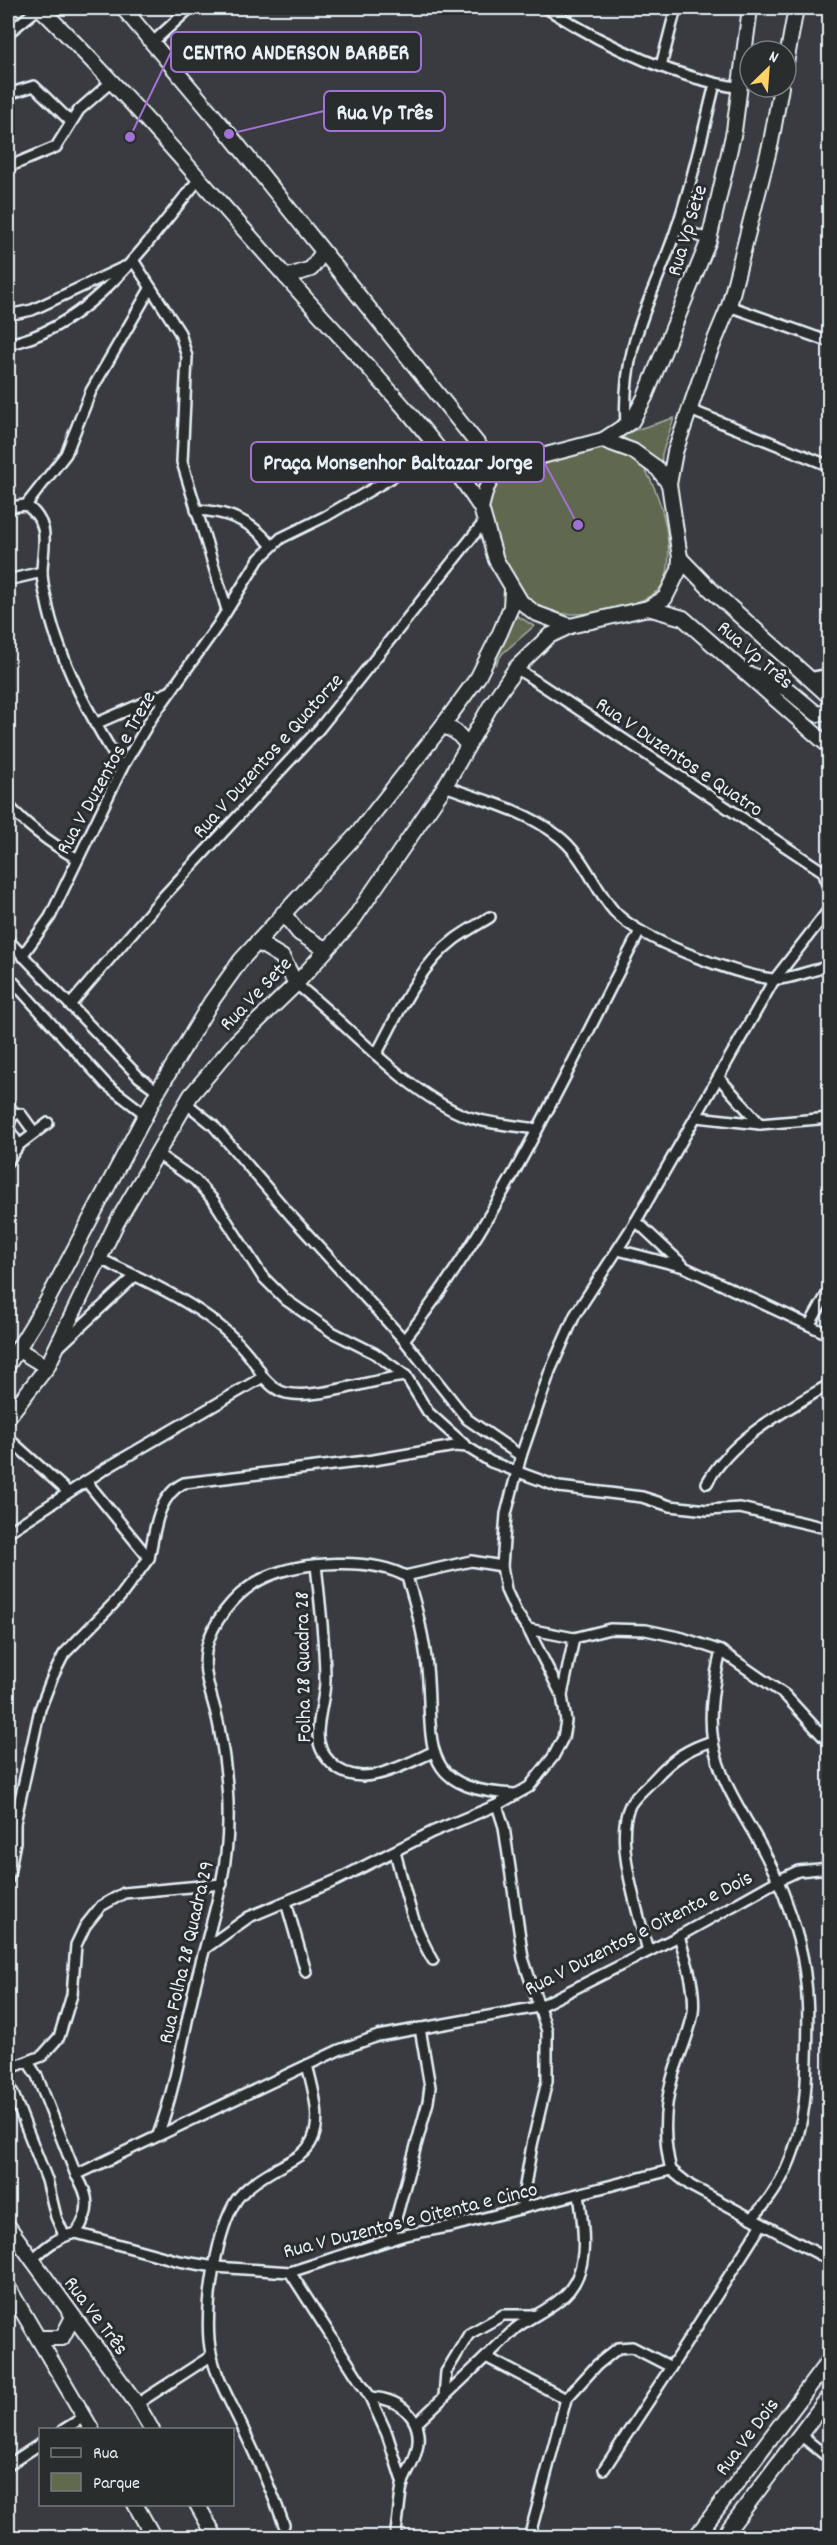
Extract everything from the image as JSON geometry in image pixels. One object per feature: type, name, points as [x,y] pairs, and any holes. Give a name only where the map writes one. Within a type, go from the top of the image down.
[{"type":"main road","points":[[123,8],[153,42],[488,457],[504,466]]},
{"type":"main road","name":"Rua Vp Sete","points":[[748,39],[750,8]]},
{"type":"main road","points":[[787,39],[796,8]]},
{"type":"main road","points":[[44,10],[200,178],[441,449],[481,508],[496,560],[512,590],[535,613],[570,626],[648,608],[665,598],[675,581],[680,558],[669,484],[675,452],[707,359],[729,306],[771,142],[779,99]]},
{"type":"main road","name":"Rua Vp Sete","points":[[603,440],[632,421],[645,398],[709,240],[734,131],[738,99]]},
{"type":"main road","points":[[286,277],[311,269],[323,252]]},
{"type":"main road","points":[[481,508],[486,489],[494,474],[504,466],[603,440],[633,451],[658,469],[669,484]]},
{"type":"main road","name":"Rua Vp Três","points":[[680,558],[709,588],[830,698]]},
{"type":"main road","name":"Rua Ve Sete","points":[[8,1365],[19,1350],[158,1091],[228,976],[358,833],[443,725],[478,677],[496,642],[511,607],[512,590]]},
{"type":"main road","name":"Rua Vp Três","points":[[648,608],[683,618],[830,747]]},
{"type":"main road","name":"Rua Ve Sete","points":[[8,1417],[47,1366],[98,1258],[186,1103],[236,1042],[296,984],[353,920],[445,786],[491,705],[516,668],[549,636],[570,626]]},
{"type":"main road","points":[[747,674],[787,690],[817,714],[823,715],[830,712]]},
{"type":"main road","points":[[443,725],[456,732],[468,746]]},
{"type":"main road","points":[[283,913],[298,933],[325,949]]},
{"type":"main road","points":[[257,942],[282,957],[296,984]]},
{"type":"main road","points":[[19,1350],[47,1366]]},
{"type":"main road","name":"Rua Ve Três","points":[[8,2226],[31,2261],[137,2404],[151,2428]]},
{"type":"main road","points":[[8,2287],[91,2428]]},
{"type":"main road","points":[[38,2338],[62,2338],[73,2317]]},
{"type":"main road","name":"Rua Ve Dois","points":[[695,2538],[830,2359]]},
{"type":"main road","name":"Rua Ve Dois","points":[[722,2538],[830,2396]]},
{"type":"main road","points":[[136,2506],[154,2538]]},
{"type":"main road","points":[[198,2506],[216,2538]]},
{"type":"street","points":[[153,42],[190,8]]},
{"type":"street","points":[[546,8],[572,24],[661,66],[716,84],[738,88]]},
{"type":"street","points":[[661,66],[676,8]]},
{"type":"street","points":[[8,33],[44,10]]},
{"type":"street","points":[[8,167],[56,147],[70,121],[79,110],[110,82]]},
{"type":"street","points":[[626,424],[628,364],[636,331],[677,227],[716,84]]},
{"type":"street","points":[[8,94],[34,86],[70,121]]},
{"type":"street","points":[[8,315],[32,310],[124,267],[133,260],[200,178]]},
{"type":"street","points":[[677,227],[709,240]]},
{"type":"street","points":[[133,260],[180,333],[187,357],[182,462],[227,610]]},
{"type":"street","points":[[8,344],[40,333],[82,308],[108,289],[124,267]]},
{"type":"street","points":[[26,505],[66,454],[91,391],[150,289]]},
{"type":"street","points":[[729,306],[830,342]]},
{"type":"street","points":[[690,410],[830,466]]},
{"type":"street","name":"Rua V Duzentos e Treze","points":[[22,956],[50,917],[76,858],[122,768],[169,692],[227,610],[254,566],[272,545],[441,449]]},
{"type":"street","points":[[8,507],[26,505],[38,514],[44,529],[45,552],[42,572],[52,626],[94,724],[122,768]]},
{"type":"street","points":[[196,510],[226,513],[246,522],[261,532],[272,545]]},
{"type":"street","name":"Rua V Duzentos e Quatorze","points":[[70,1005],[162,898],[319,729],[484,522]]},
{"type":"street","points":[[8,580],[42,572]]},
{"type":"street","name":"Rua V Duzentos e Quatro","points":[[516,668],[827,875],[830,895]]},
{"type":"street","points":[[809,678],[830,674]]},
{"type":"street","points":[[94,724],[169,692]]},
{"type":"street","points":[[445,786],[512,809],[535,819],[560,836],[582,863],[615,912],[640,931],[701,957],[774,980],[830,966]]},
{"type":"street","points":[[8,805],[23,822],[49,842],[76,858]]},
{"type":"street","points":[[207,1947],[249,1917],[286,1902],[432,1832],[497,1805],[529,1787],[553,1757],[563,1738],[566,1721],[562,1696],[506,1590],[502,1566],[502,1538],[521,1456],[561,1345],[575,1315],[636,1221],[720,1079],[774,980],[830,908]]},
{"type":"street","points":[[376,1053],[417,981],[432,961],[454,940],[490,917]]},
{"type":"street","points":[[405,1340],[426,1314],[504,1192],[640,931]]},
{"type":"street","points":[[8,940],[139,1077],[158,1091]]},
{"type":"street","points":[[8,976],[107,1085],[145,1114]]},
{"type":"street","points":[[296,984],[424,1091],[464,1115],[536,1129]]},
{"type":"street","points":[[720,1079],[760,1124]]},
{"type":"street","points":[[8,1103],[13,1113],[8,1128],[19,1145]]},
{"type":"street","points":[[186,1103],[213,1125],[291,1217],[405,1340],[467,1419],[521,1456]]},
{"type":"street","points":[[13,1113],[21,1114],[34,1132]]},
{"type":"street","points":[[697,1117],[760,1124],[830,1118]]},
{"type":"street","points":[[8,1161],[19,1145],[48,1123]]},
{"type":"street","points":[[156,1153],[195,1180],[214,1201],[262,1276],[286,1300],[332,1332],[374,1353],[405,1376],[428,1412],[467,1447],[491,1462],[517,1470],[537,1481],[559,1488],[642,1497],[670,1506],[707,1510],[740,1508],[830,1529]]},
{"type":"street","points":[[636,1221],[684,1267]]},
{"type":"street","points":[[618,1250],[684,1267],[830,1335]]},
{"type":"street","points":[[98,1258],[178,1299],[228,1333],[253,1358],[263,1377],[275,1388],[286,1393],[321,1393],[405,1376]]},
{"type":"street","points":[[54,1352],[135,1276]]},
{"type":"street","points":[[810,1324],[830,1289]]},
{"type":"street","points":[[8,1532],[86,1481],[263,1377]]},
{"type":"street","points":[[707,1483],[724,1457],[774,1418],[830,1384]]},
{"type":"street","points":[[8,1438],[68,1492]]},
{"type":"street","points":[[8,1880],[15,1842],[11,1820],[40,1709],[52,1678],[64,1654],[120,1597],[149,1558],[158,1518],[166,1497],[174,1488],[184,1483],[374,1460],[455,1446],[467,1447]]},
{"type":"street","points":[[86,1481],[149,1558]]},
{"type":"street","points":[[502,1566],[471,1561],[402,1574],[416,1609],[427,1663],[429,1736],[433,1752],[443,1769],[462,1784],[487,1793],[515,1794]]},
{"type":"street","name":"Rua Folha 28 Quadra 29","points":[[158,2135],[167,2111],[193,1993],[222,1884],[228,1826],[228,1784],[219,1724],[206,1680],[205,1659],[209,1640],[221,1614],[265,1577],[334,1563],[402,1574]]},
{"type":"street","name":"Folha 28 Quadra 28","points":[[316,1565],[324,1654],[325,1682],[318,1736],[323,1755],[334,1766],[352,1776],[373,1775],[433,1752]]},
{"type":"street","points":[[528,1629],[574,1638],[610,1629],[646,1630],[683,1638],[721,1652],[785,1695],[830,1743]]},
{"type":"street","points":[[562,1696],[574,1638]]},
{"type":"street","points":[[721,1652],[711,1704],[713,1741],[728,1791],[764,1852],[777,1881],[799,1943],[807,1992],[809,2031],[805,2100],[796,2147],[784,2177],[770,2200],[752,2218]]},
{"type":"street","points":[[648,1950],[627,1858],[626,1818],[631,1804],[665,1767],[695,1746],[713,1741]]},
{"type":"street","points":[[497,1805],[504,1827],[523,1958],[547,2031],[547,2081],[521,2209]]},
{"type":"street","points":[[395,1851],[412,1917],[422,1943],[433,1960]]},
{"type":"street","name":"Rua V Duzentos e Oitenta e Dois","points":[[76,2175],[339,2050],[378,2036],[538,2007],[679,1936],[798,1871],[830,1868]]},
{"type":"street","points":[[8,2069],[42,2056],[59,2037],[72,1995],[76,1945],[85,1926],[101,1906],[124,1893],[222,1884]]},
{"type":"street","points":[[286,1902],[306,1972]]},
{"type":"street","points":[[679,1936],[692,1987],[693,2012],[672,2078],[666,2109],[665,2148],[671,2170],[691,2186],[830,2260]]},
{"type":"street","points":[[390,2240],[428,2102],[429,2087],[420,2028]]},
{"type":"street","points":[[37,2076],[42,2056]]},
{"type":"street","points":[[28,2062],[37,2076],[88,2202],[88,2211],[76,2233]]},
{"type":"street","points":[[284,2525],[271,2489],[224,2392],[211,2356],[210,2315],[215,2267],[223,2227],[238,2198],[256,2180],[302,2154],[312,2137],[317,2121],[317,2104],[307,2065]]},
{"type":"street","points":[[8,2081],[47,2180],[56,2217],[64,2235],[31,2261]]},
{"type":"street","name":"Rua V Duzentos e Oitenta e Cinco","points":[[64,2235],[76,2233],[179,2261],[215,2267],[290,2272],[390,2240],[671,2170]]},
{"type":"street","points":[[416,2424],[531,2315],[560,2300],[572,2286],[582,2266],[584,2234],[579,2194]]},
{"type":"street","points":[[604,2469],[672,2367],[762,2224]]},
{"type":"street","points":[[290,2272],[370,2397],[387,2434],[403,2484]]},
{"type":"street","points":[[444,2397],[446,2372],[469,2334],[503,2315],[531,2315]]},
{"type":"street","points":[[529,2538],[566,2399],[597,2365],[618,2348],[633,2347],[672,2367]]},
{"type":"street","points":[[137,2404],[211,2356]]},
{"type":"street","points":[[486,2357],[566,2399]]},
{"type":"street","points":[[370,2397],[383,2398],[395,2403],[409,2412],[416,2424],[416,2454],[403,2484],[395,2538]]},
{"type":"street","points":[[66,2428],[84,2417]]},
{"type":"street","points":[[799,2434],[830,2460]]},
{"type":"street","points":[[8,2465],[39,2445]]},
{"type":"green space","points":[[674,418],[662,454],[661,467],[649,453],[619,435]]},
{"type":"green space","points":[[602,446],[632,456],[642,465],[651,480],[668,538],[667,574],[662,586],[652,595],[617,609],[574,614],[554,613],[537,608],[526,600],[511,577],[484,500],[502,473]]},
{"type":"green space","points":[[513,613],[534,626],[502,654],[496,664],[494,652]]},
{"type":"place","name":"Rua Vp Três","points":[[229,134]]},
{"type":"place","name":"CENTRO ANDERSON BARBER","points":[[130,137]]},
{"type":"place","name":"Praça Monsenhor Baltazar Jorge","points":[[578,525]]}]
